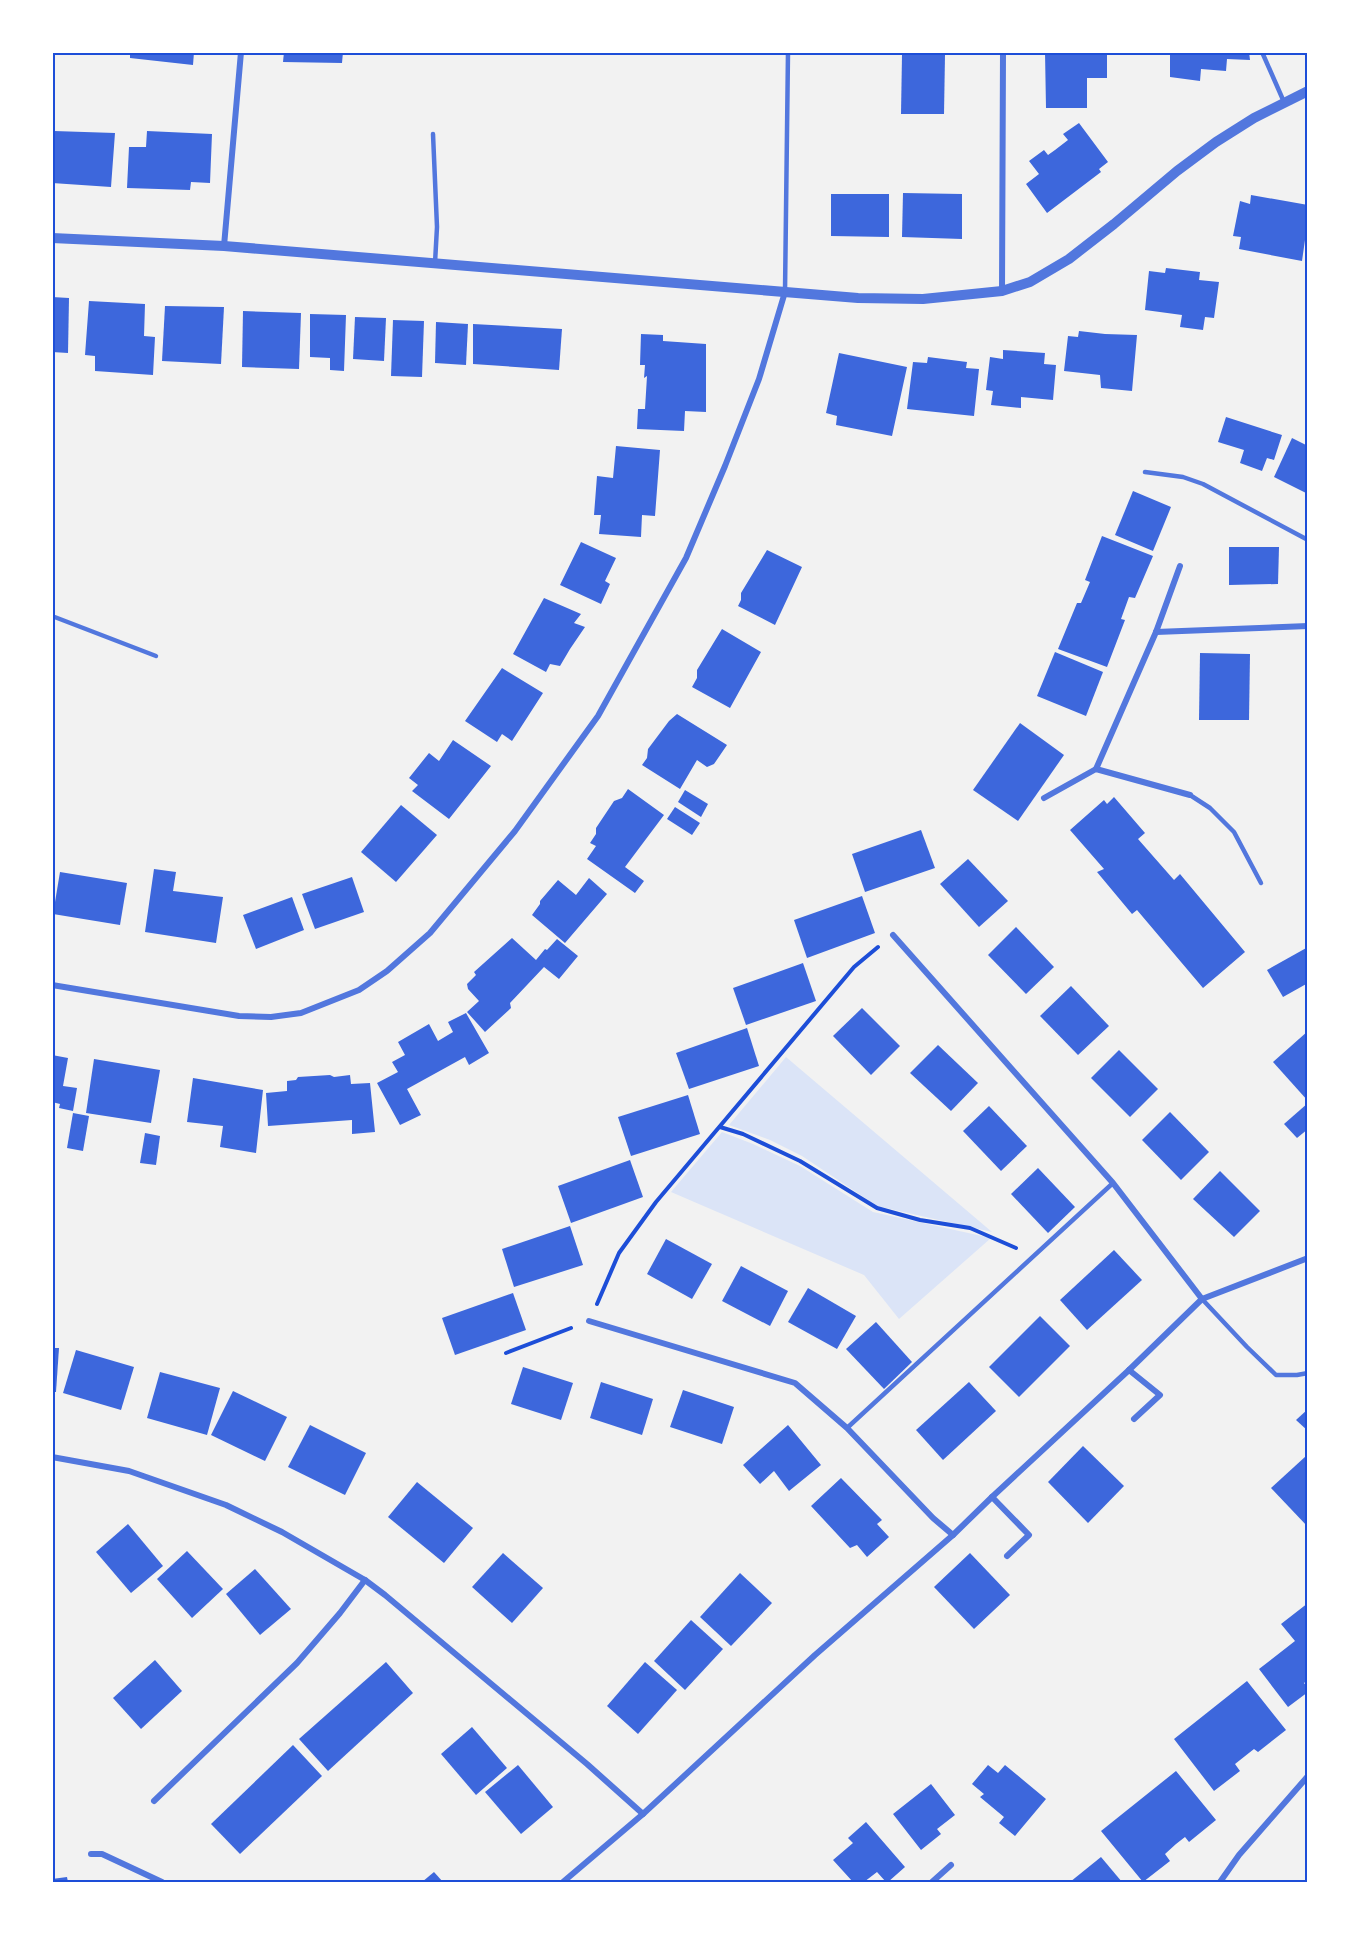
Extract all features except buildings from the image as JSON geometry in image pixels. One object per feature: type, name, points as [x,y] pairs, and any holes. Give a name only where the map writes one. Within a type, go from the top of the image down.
[{"type":"street","points":[[224,246],[241,52]]},
{"type":"street","points":[[1002,291],[1003,52]]},
{"type":"street","points":[[52,238],[224,246],[858,298],[923,299],[1002,291],[1030,282],[1069,259],[1216,142],[1254,118],[1308,91]]},
{"type":"street","points":[[52,986],[238,1016],[271,1017],[301,1013],[359,990],[387,971],[430,933],[515,831],[598,716],[686,558],[759,379],[785,292]]},
{"type":"street","points":[[1044,798],[1096,769],[1156,632],[1180,566]]},
{"type":"street","points":[[1156,632],[1308,626]]},
{"type":"street","points":[[1096,769],[1190,795]]},
{"type":"street","points":[[892,935],[1113,1183],[1202,1299]]},
{"type":"street","points":[[563,1882],[643,1814],[815,1655],[953,1535],[1202,1299],[1308,1258]]},
{"type":"street","points":[[589,1321],[795,1383],[847,1428],[933,1518],[953,1535]]},
{"type":"street","points":[[1129,1370],[1160,1395],[1134,1419]]},
{"type":"street","points":[[52,1457],[129,1471],[226,1505],[282,1532],[364,1580],[569,1749],[643,1814]]},
{"type":"street","points":[[992,1497],[1029,1536],[1007,1556]]},
{"type":"street","points":[[154,1801],[297,1663],[340,1613],[364,1580]]},
{"type":"street","points":[[1220,1882],[1239,1855],[1308,1776]]},
{"type":"street","points":[[92,1854],[102,1854],[162,1882]]},
{"type":"street","points":[[932,1882],[951,1865]]},
{"type":"lane","points":[[785,292],[788,52]]},
{"type":"lane","points":[[1262,52],[1284,103]]},
{"type":"lane","points":[[433,134],[437,227],[435,263]]},
{"type":"lane","points":[[1145,472],[1184,477],[1203,484],[1308,540]]},
{"type":"lane","points":[[52,616],[156,656]]},
{"type":"lane","points":[[1190,795],[1210,808],[1234,832],[1261,883]]},
{"type":"lane","points":[[847,1428],[1113,1183]]},
{"type":"lane","points":[[1202,1299],[1276,1374],[1297,1376],[1308,1373]]},
{"type":"path","points":[[506,1353],[589,1321],[619,1253],[656,1202],[854,967],[892,935]]},
{"type":"path","points":[[720,1127],[743,1134],[800,1161],[877,1208],[920,1220],[970,1228],[1005,1242],[1032,1257]]},
{"type":"shaded area","points":[[786,1057],[992,1232],[877,1206],[802,1156],[770,1140],[729,1125]]},
{"type":"shaded area","points":[[722,1132],[800,1166],[873,1212],[991,1238],[899,1319],[864,1275],[671,1192]]}]
